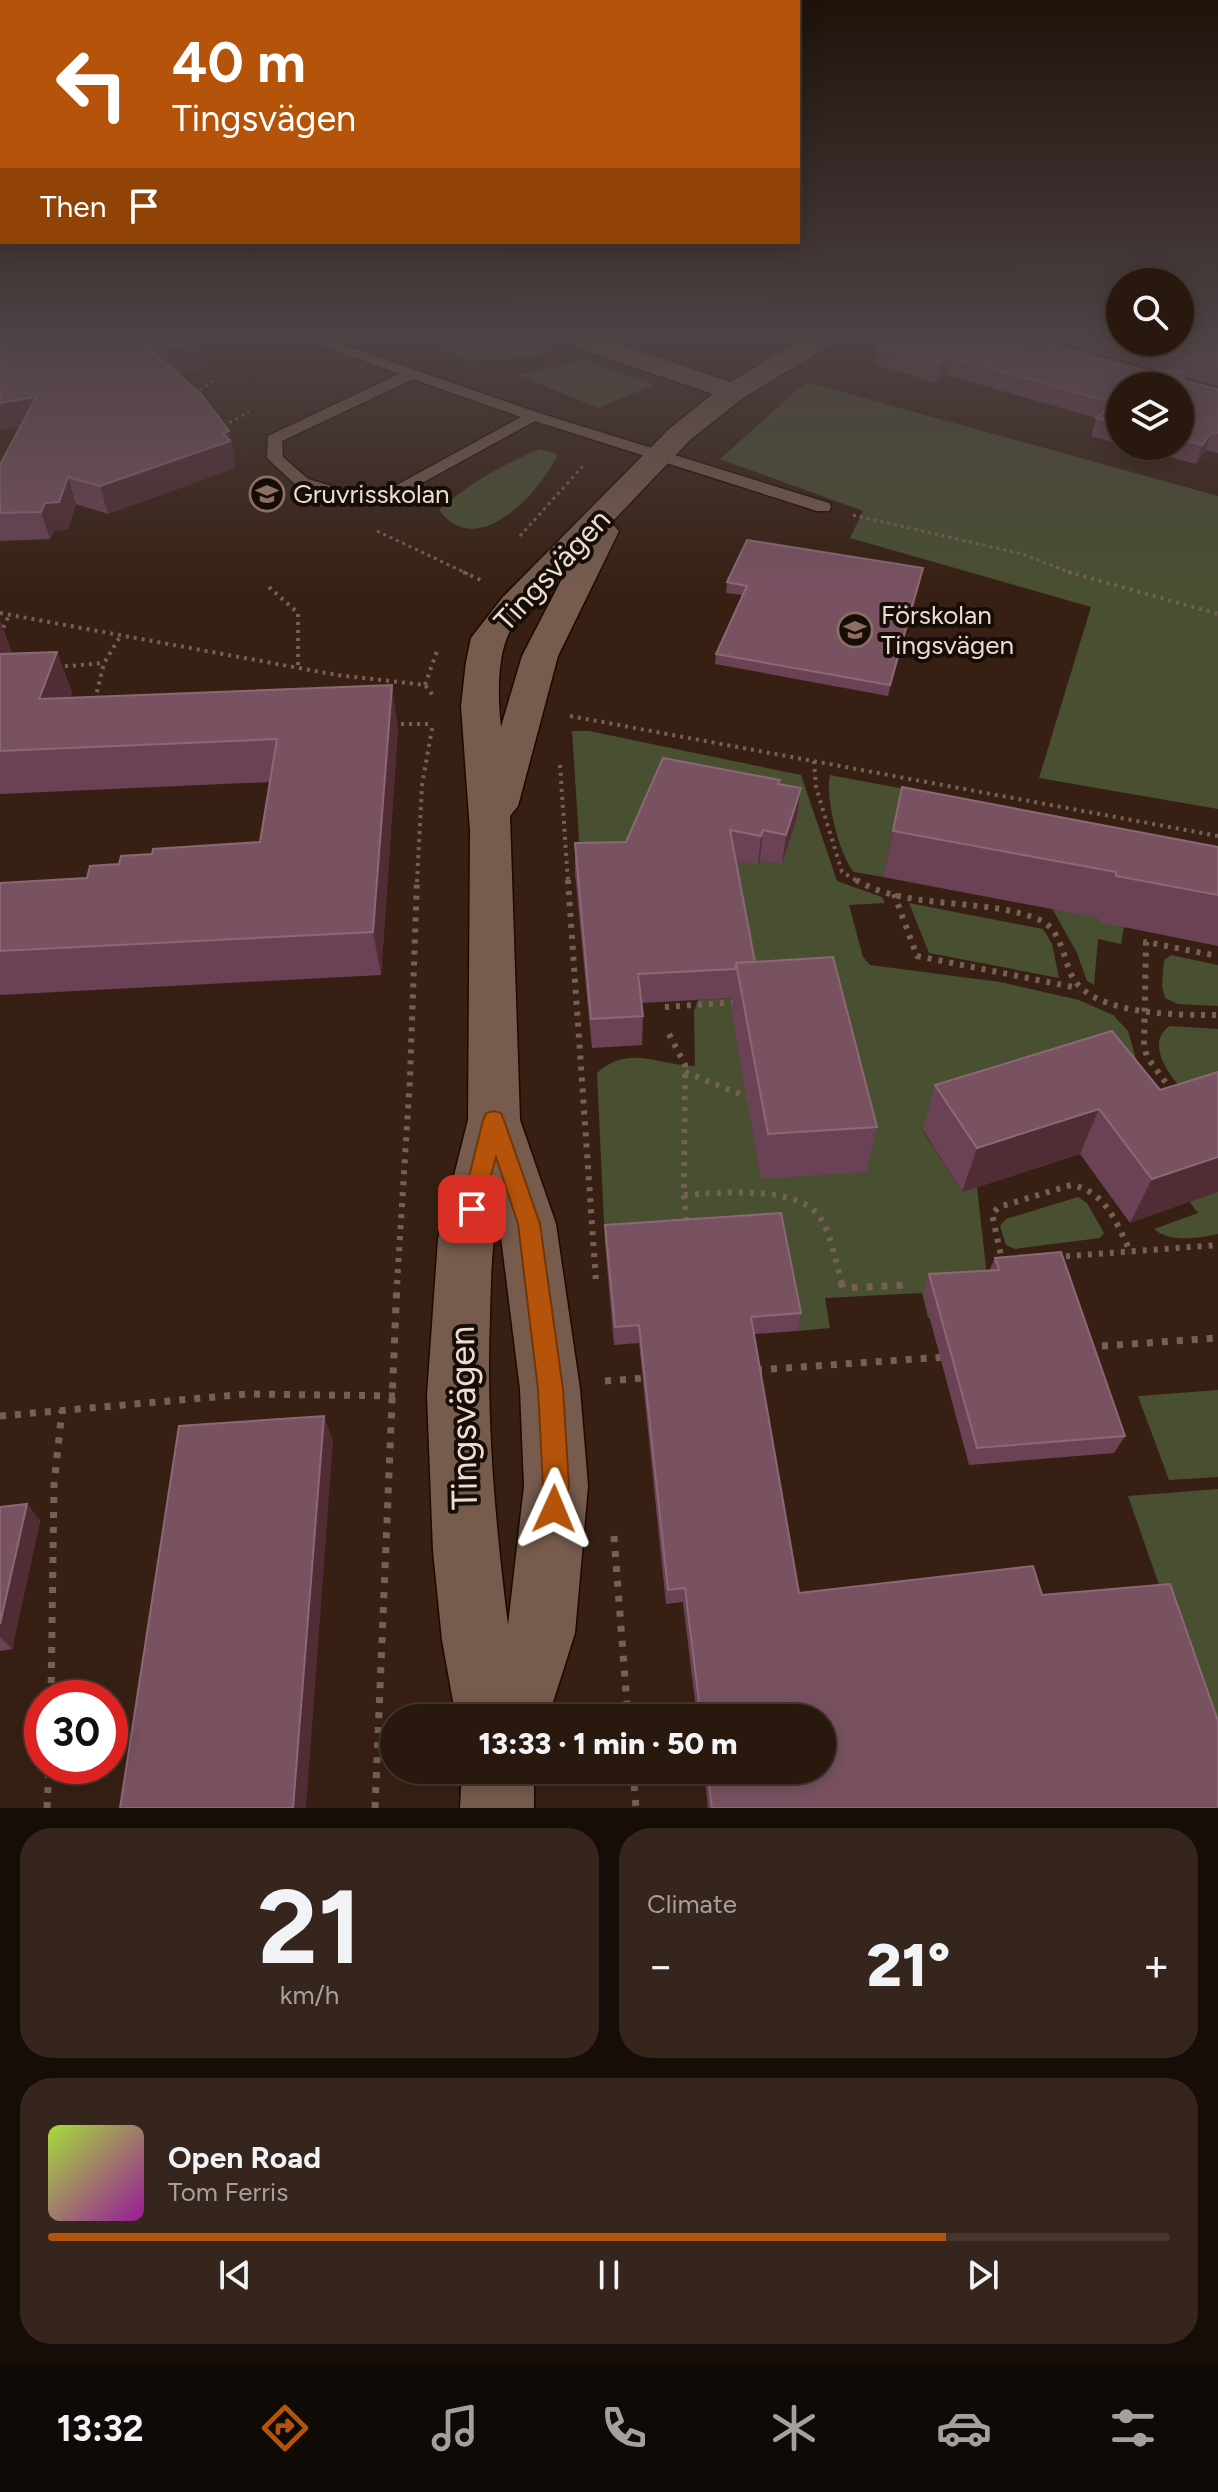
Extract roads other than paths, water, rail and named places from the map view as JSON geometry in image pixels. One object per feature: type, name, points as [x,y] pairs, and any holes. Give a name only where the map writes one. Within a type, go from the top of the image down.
[{"type":"street","name":"Tingsvägen","points":[[488,1704],[476,1640],[466,1551],[457,1395],[465,1239],[494,1120],[491,831],[480,706],[489,638],[514,605],[680,434],[697,420]]},
{"type":"street","name":"Tingsvägen","points":[[491,831],[540,712],[540,656],[617,500]]},
{"type":"street","name":"Tingsvägen","points":[[494,1120],[529,1224],[550,1389],[556,1486],[541,1633],[518,1704]]},
{"type":"street","points":[[497,1808],[498,1784]]},
{"type":"lane","points":[[313,420],[274,439],[275,458],[302,482],[344,495],[389,496],[526,420]]},
{"type":"lane","points":[[547,420],[823,507]]},
{"type":"place","name":"Gruvrisskolan","points":[[267,494]]},
{"type":"place","name":"Förskolan Tingsvägen","points":[[855,630]]}]
